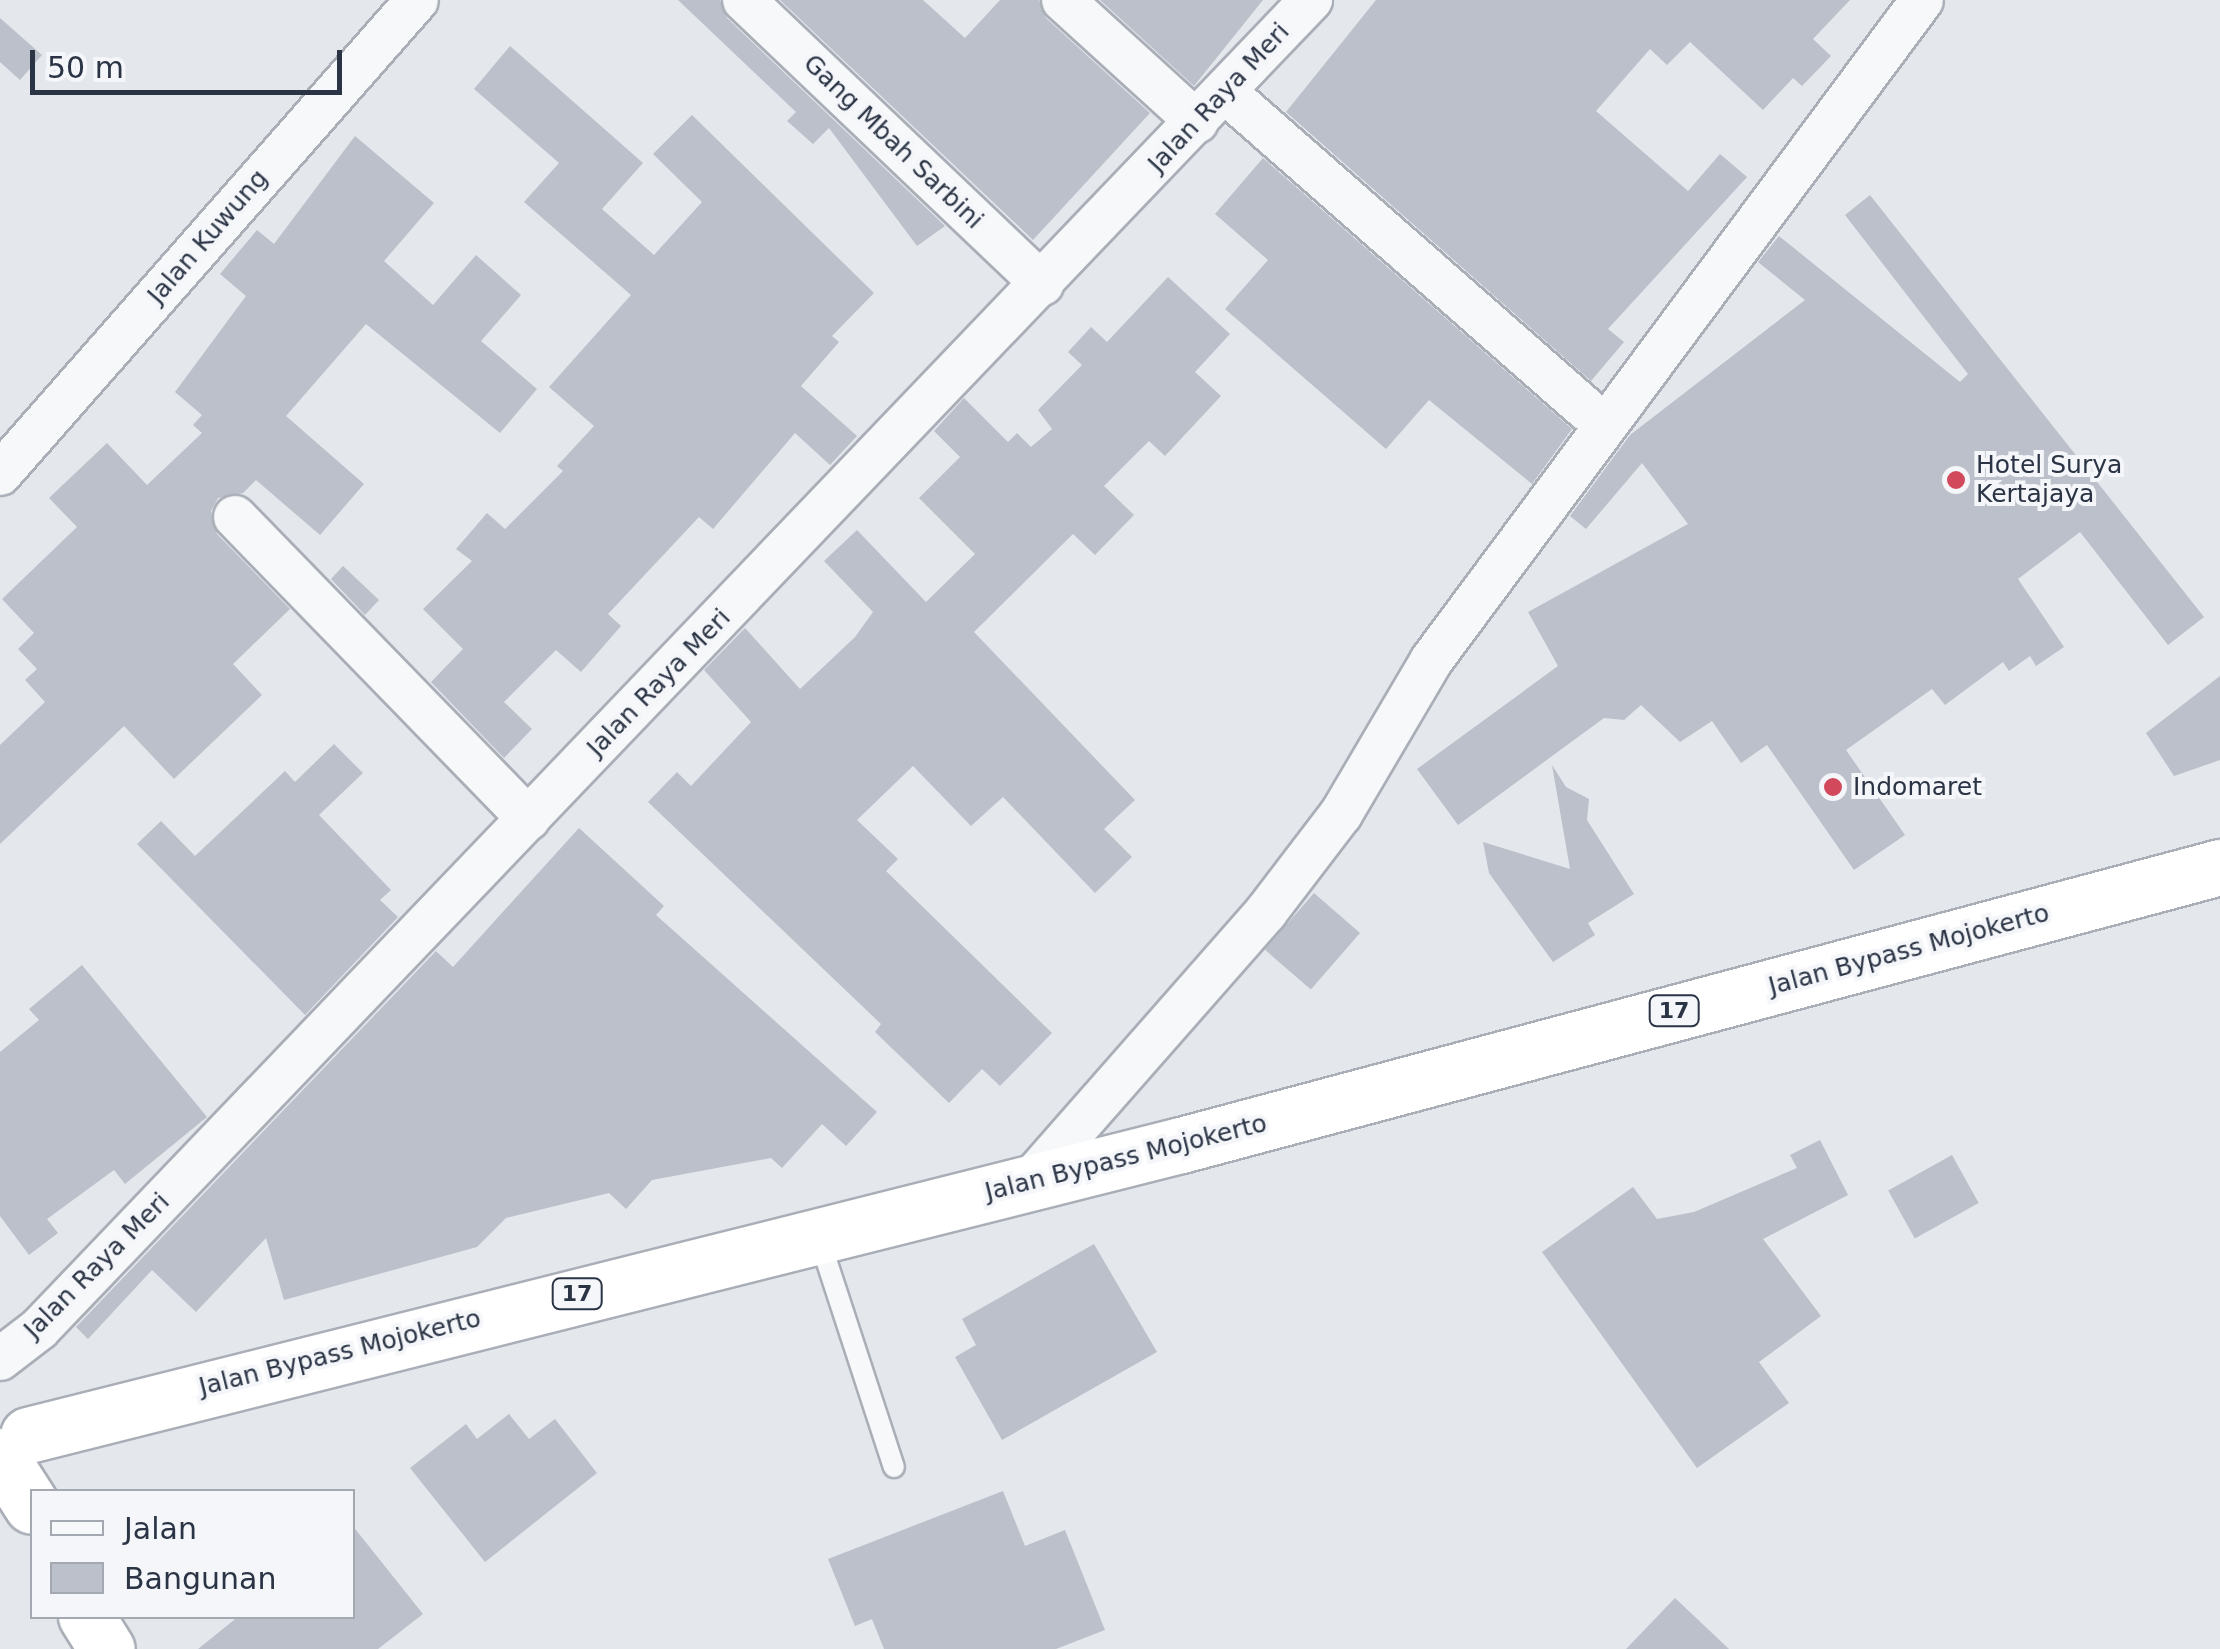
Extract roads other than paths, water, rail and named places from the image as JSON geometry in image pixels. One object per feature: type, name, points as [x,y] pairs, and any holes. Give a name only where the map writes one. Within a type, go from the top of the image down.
[{"type":"highway","name":"Jalan Bypass Mojokerto","points":[[10,1470],[818,1236],[2220,867]]},
{"type":"highway","points":[[10,1470],[30,1531]]},
{"type":"highway","points":[[88,1619],[107,1649]]},
{"type":"street","name":"Jalan Kuwung","points":[[0,474],[417,0]]},
{"type":"street","name":"Gang Mbah Sarbini","points":[[744,0],[1042,284]]},
{"type":"street","points":[[1063,0],[1210,107],[1586,409]]},
{"type":"street","name":"Jalan Raya Meri","points":[[0,1359],[39,1329],[1311,0]]},
{"type":"street","points":[[1028,1183],[1266,912],[1341,814],[1431,661],[1922,0]]},
{"type":"street","points":[[235,516],[529,819]]},
{"type":"lane","points":[[818,1236],[894,1467]]},
{"type":"place","name":"Hotel Surya Kertajaya","points":[[1956,480]]},
{"type":"place","name":"Indomaret","points":[[1833,787]]}]
